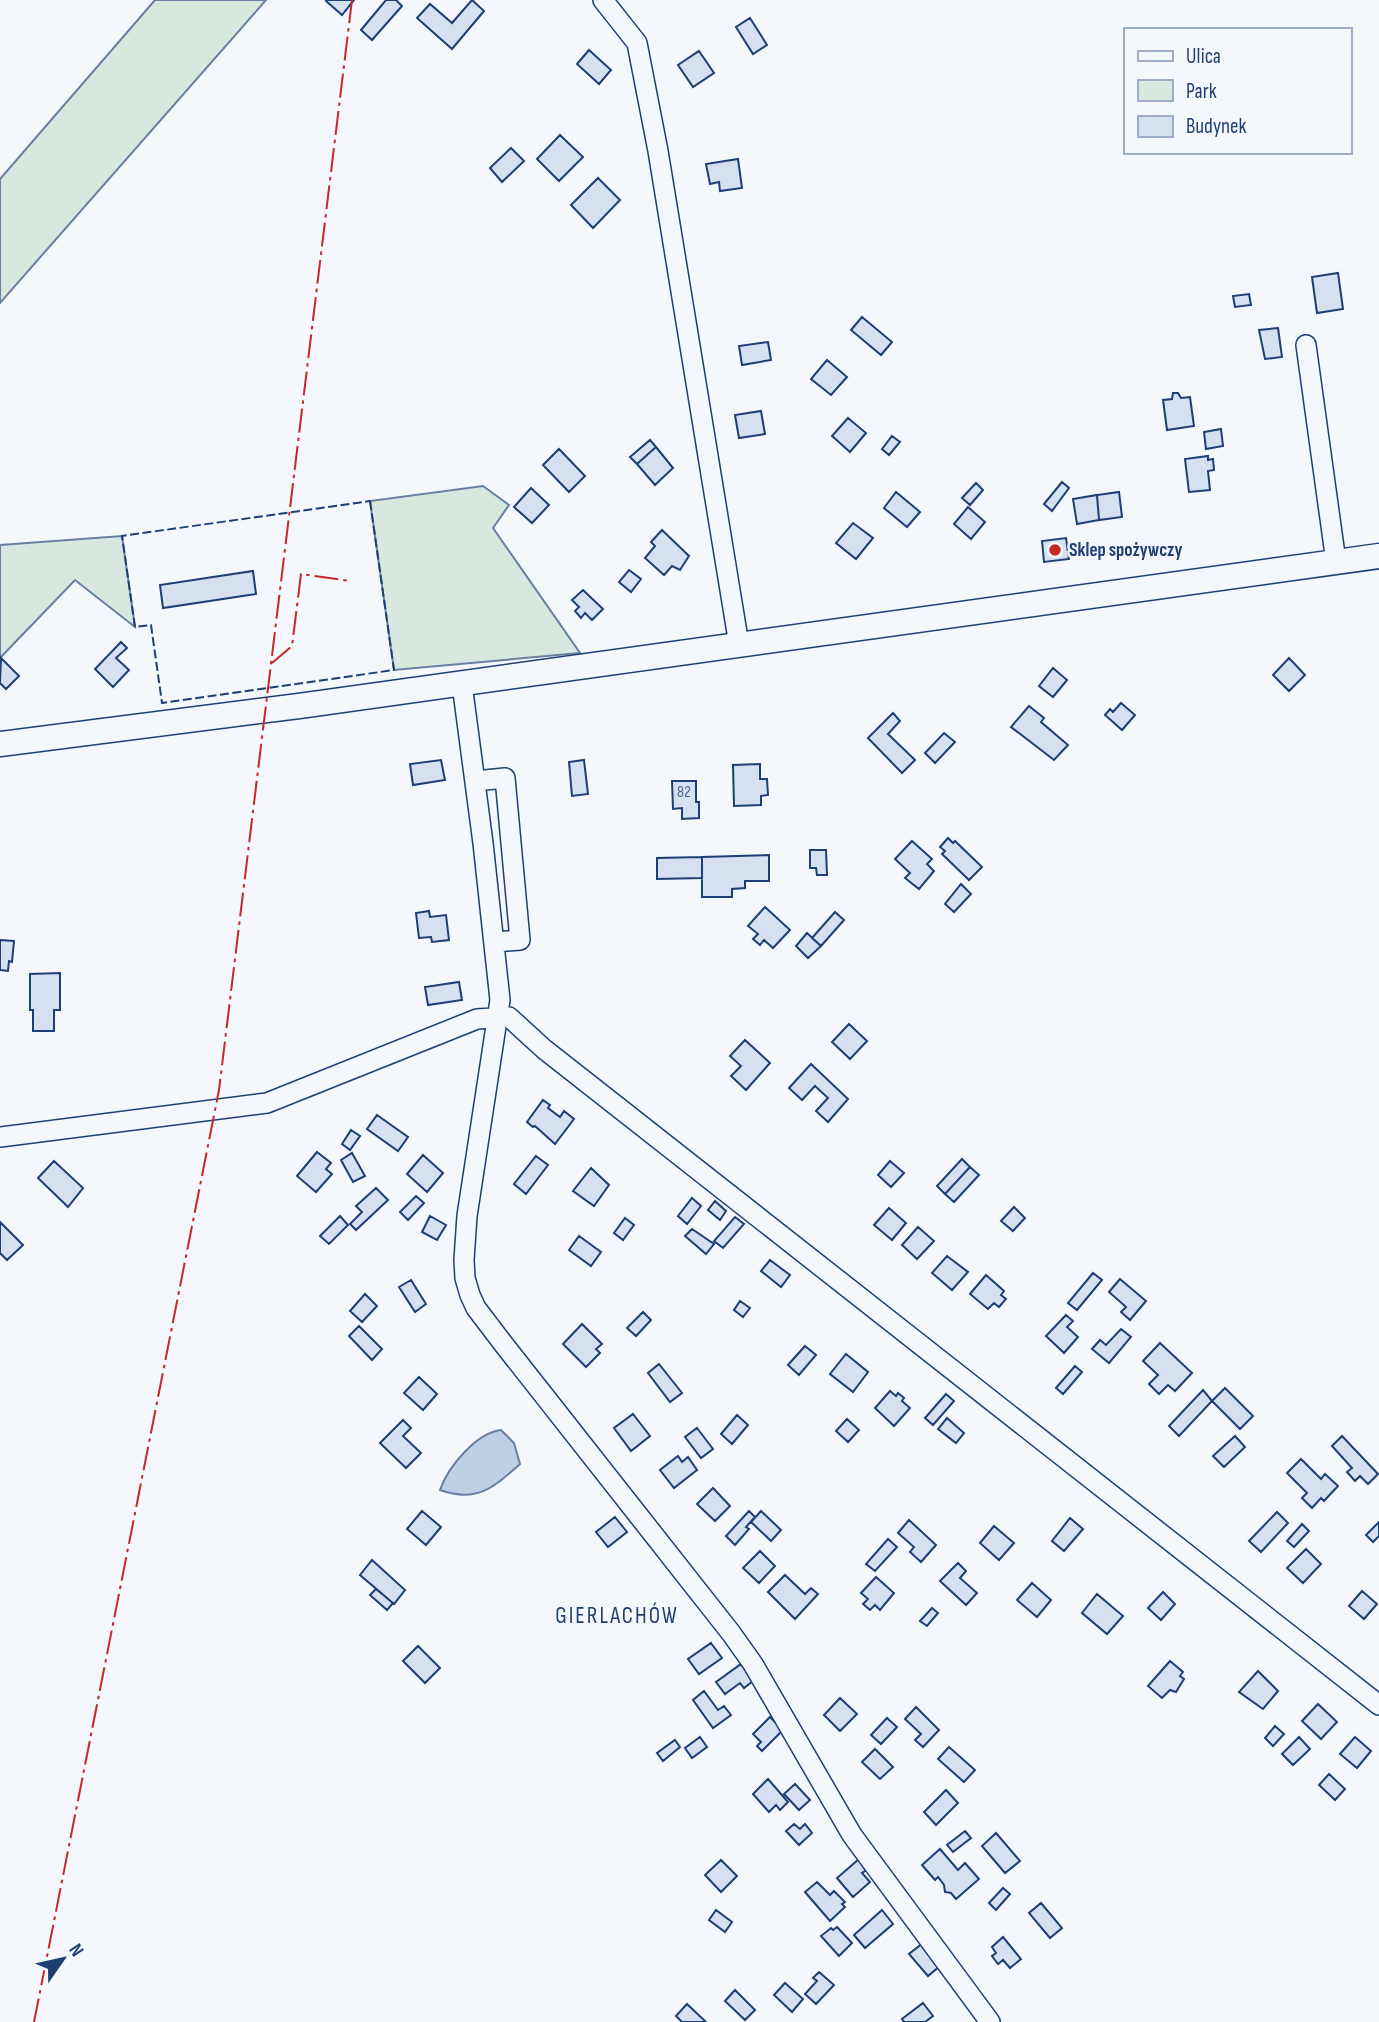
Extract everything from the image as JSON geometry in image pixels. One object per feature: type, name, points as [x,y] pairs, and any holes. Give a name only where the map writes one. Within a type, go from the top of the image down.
[{"type":"main road","points":[[0,744],[462,684],[1379,556]]},
{"type":"street","points":[[603,0],[637,43],[658,151],[739,645]]},
{"type":"street","points":[[1306,345],[1336,562]]},
{"type":"street","points":[[462,684],[500,1000],[467,1216],[464,1260],[470,1295],[476,1308],[505,1346],[731,1633],[753,1664],[852,1835],[990,2022]]},
{"type":"street","points":[[475,781],[505,778],[520,940],[495,942]]},
{"type":"street","points":[[0,1137],[267,1103],[477,1019],[509,1017],[555,1057],[1379,1705]]},
{"type":"green space","points":[[155,0],[266,0],[0,303],[0,179]]},
{"type":"green space","points":[[483,486],[509,505],[493,528],[580,653],[394,670],[370,501]]},
{"type":"green space","points":[[122,536],[135,627],[75,580],[0,658],[0,545]]},
{"type":"water","points":[[501,1430],[514,1443],[520,1464],[484,1491],[464,1495],[440,1490],[449,1471],[464,1452],[482,1437]]},
{"type":"building","points":[[327,0],[354,0],[342,15]]},
{"type":"building","points":[[386,0],[396,0],[402,6],[372,40],[361,30]]},
{"type":"building","points":[[472,0],[484,11],[452,49],[417,18],[430,4],[452,23]]},
{"type":"building","points":[[750,18],[767,45],[753,54],[736,27]]},
{"type":"building","points":[[589,50],[611,70],[599,84],[577,64]]},
{"type":"building","points":[[699,51],[714,73],[693,87],[678,65]]},
{"type":"building","points":[[560,135],[583,157],[559,181],[537,159]]},
{"type":"building","points":[[511,148],[524,161],[502,182],[490,168]]},
{"type":"building","points":[[738,159],[742,188],[720,191],[719,182],[710,184],[706,164]]},
{"type":"building","points":[[598,178],[620,200],[593,228],[571,205]]},
{"type":"building","points":[[1338,273],[1343,309],[1317,313],[1312,277]]},
{"type":"building","points":[[1249,294],[1251,305],[1235,307],[1233,296]]},
{"type":"building","points":[[862,317],[892,342],[881,355],[851,330]]},
{"type":"building","points":[[1278,328],[1282,357],[1265,359],[1259,330]]},
{"type":"building","points":[[768,342],[771,360],[742,365],[739,346]]},
{"type":"building","points":[[827,360],[847,377],[831,395],[811,379]]},
{"type":"building","points":[[1173,393],[1178,393],[1181,398],[1190,397],[1194,426],[1167,430],[1163,400],[1172,399]]},
{"type":"building","points":[[761,411],[765,434],[739,438],[735,415]]},
{"type":"building","points":[[848,418],[866,433],[850,452],[832,436]]},
{"type":"building","points":[[1221,429],[1223,446],[1206,449],[1204,432]]},
{"type":"building","points":[[892,436],[900,442],[889,455],[882,449]]},
{"type":"building","points":[[650,440],[656,447],[637,464],[630,457]]},
{"type":"building","points":[[656,447],[673,468],[655,485],[637,464]]},
{"type":"building","points":[[559,449],[585,476],[569,492],[543,465]]},
{"type":"building","points":[[1208,456],[1208,460],[1213,459],[1214,470],[1208,471],[1210,490],[1189,492],[1185,459]]},
{"type":"building","points":[[1062,482],[1069,488],[1052,511],[1044,504]]},
{"type":"building","points":[[976,483],[983,490],[970,505],[962,498]]},
{"type":"building","points":[[531,488],[549,505],[532,523],[514,507]]},
{"type":"building","points":[[896,492],[920,512],[907,527],[884,508]]},
{"type":"building","points":[[1119,492],[1122,517],[1099,520],[1097,495]]},
{"type":"building","points":[[1097,495],[1099,520],[1077,524],[1073,499]]},
{"type":"building","points":[[968,507],[985,522],[971,539],[954,524]]},
{"type":"building","points":[[853,523],[873,538],[856,559],[836,543]]},
{"type":"building","points":[[662,530],[689,556],[680,570],[672,566],[664,575],[645,558],[655,546],[651,542]]},
{"type":"building","name":"Sklep spożywczy","points":[[1066,538],[1069,559],[1044,562],[1042,541]]},
{"type":"building","points":[[629,570],[641,579],[631,592],[619,582]]},
{"type":"building","points":[[253,571],[256,594],[163,608],[160,585]]},
{"type":"building","points":[[583,590],[603,609],[592,620],[585,613],[581,618],[575,611],[579,607],[572,600]]},
{"type":"building","points":[[121,642],[127,648],[116,658],[129,670],[113,687],[95,669]]},
{"type":"building","points":[[1,658],[19,676],[6,689],[0,683]]},
{"type":"building","points":[[1289,658],[1305,675],[1289,691],[1273,675]]},
{"type":"building","points":[[1053,668],[1067,680],[1053,697],[1039,686]]},
{"type":"building","points":[[1121,703],[1135,715],[1122,730],[1105,715],[1110,709],[1113,712]]},
{"type":"building","points":[[1029,706],[1044,718],[1041,722],[1068,745],[1054,760],[1011,727]]},
{"type":"building","points":[[893,713],[900,721],[888,734],[915,760],[902,773],[868,738]]},
{"type":"building","points":[[944,733],[955,742],[935,763],[925,753]]},
{"type":"building","points":[[441,760],[445,780],[413,785],[410,764]]},
{"type":"building","points":[[584,760],[588,794],[572,796],[569,762]]},
{"type":"building","points":[[760,764],[760,779],[767,779],[768,795],[761,796],[761,805],[734,806],[733,765]]},
{"type":"building","points":[[672,781],[696,781],[699,818],[682,819],[682,808],[673,809]]},
{"type":"building","points":[[948,838],[953,843],[955,841],[982,867],[969,880],[942,854],[945,851],[940,847]]},
{"type":"building","points":[[912,841],[932,859],[927,864],[934,871],[919,889],[905,878],[910,873],[895,859]]},
{"type":"building","points":[[810,850],[826,850],[827,875],[817,875],[816,868],[810,868]]},
{"type":"building","points":[[769,855],[769,881],[745,881],[745,888],[732,889],[732,897],[702,897],[702,857]]},
{"type":"building","points":[[702,857],[702,878],[657,879],[657,858]]},
{"type":"building","points":[[961,884],[971,894],[954,912],[945,904]]},
{"type":"building","points":[[765,907],[790,930],[773,948],[764,940],[760,945],[753,939],[758,934],[748,926]]},
{"type":"building","points":[[429,911],[430,917],[446,915],[449,940],[432,942],[431,937],[419,938],[416,913]]},
{"type":"building","points":[[835,912],[844,920],[821,946],[812,938]]},
{"type":"building","points":[[807,933],[821,946],[808,958],[796,946]]},
{"type":"building","points":[[0,940],[14,941],[12,962],[9,961],[8,971],[0,970]]},
{"type":"building","points":[[60,973],[60,1010],[54,1010],[54,1031],[33,1031],[30,974]]},
{"type":"building","points":[[459,982],[462,1000],[428,1005],[425,987]]},
{"type":"building","points":[[849,1024],[867,1041],[850,1059],[832,1042]]},
{"type":"building","points":[[745,1040],[770,1063],[746,1090],[731,1076],[741,1066],[730,1056]]},
{"type":"building","points":[[811,1064],[848,1099],[828,1122],[816,1111],[828,1098],[815,1086],[802,1100],[789,1088]]},
{"type":"building","points":[[543,1100],[550,1105],[548,1108],[560,1117],[564,1111],[574,1119],[555,1144],[527,1122]]},
{"type":"building","points":[[377,1115],[408,1137],[398,1151],[367,1129]]},
{"type":"building","points":[[351,1130],[360,1136],[350,1150],[342,1144]]},
{"type":"building","points":[[317,1152],[331,1163],[326,1169],[332,1174],[316,1192],[297,1176]]},
{"type":"building","points":[[352,1153],[365,1176],[353,1182],[341,1160]]},
{"type":"building","points":[[423,1155],[443,1173],[427,1192],[407,1174]]},
{"type":"building","points":[[536,1156],[548,1165],[526,1194],[514,1184]]},
{"type":"building","points":[[962,1159],[970,1167],[945,1194],[937,1186]]},
{"type":"building","points":[[54,1161],[83,1188],[68,1207],[38,1178]]},
{"type":"building","points":[[890,1161],[904,1173],[891,1187],[878,1175]]},
{"type":"building","points":[[970,1167],[979,1175],[954,1202],[945,1194]]},
{"type":"building","points":[[591,1168],[609,1185],[594,1206],[573,1191]]},
{"type":"building","points":[[376,1188],[388,1200],[356,1230],[350,1224],[362,1212],[356,1206]]},
{"type":"building","points":[[416,1196],[424,1203],[408,1220],[400,1212]]},
{"type":"building","points":[[692,1198],[701,1206],[687,1224],[678,1216]]},
{"type":"building","points":[[715,1201],[726,1211],[720,1220],[708,1210]]},
{"type":"building","points":[[1014,1207],[1025,1218],[1013,1231],[1001,1221]]},
{"type":"building","points":[[889,1208],[906,1223],[892,1240],[874,1225]]},
{"type":"building","points":[[340,1216],[348,1225],[329,1244],[320,1236]]},
{"type":"building","points":[[430,1216],[446,1225],[437,1240],[422,1232]]},
{"type":"building","points":[[735,1217],[744,1224],[723,1248],[714,1241]]},
{"type":"building","points":[[625,1218],[634,1225],[623,1240],[614,1233]]},
{"type":"building","points":[[0,1222],[23,1245],[7,1260],[0,1253]]},
{"type":"building","points":[[918,1227],[934,1241],[917,1259],[902,1245]]},
{"type":"building","points":[[692,1229],[714,1244],[706,1254],[685,1236]]},
{"type":"building","points":[[579,1236],[601,1252],[591,1266],[569,1250]]},
{"type":"building","points":[[947,1256],[968,1272],[952,1290],[932,1273]]},
{"type":"building","points":[[770,1260],[790,1275],[781,1287],[761,1271]]},
{"type":"building","points":[[1093,1273],[1102,1280],[1077,1310],[1068,1303]]},
{"type":"building","points":[[986,1275],[1004,1291],[1001,1295],[1006,1299],[999,1307],[994,1303],[988,1309],[970,1294]]},
{"type":"building","points":[[1120,1279],[1146,1301],[1130,1320],[1121,1312],[1126,1307],[1109,1292]]},
{"type":"building","points":[[411,1280],[426,1304],[415,1312],[399,1287]]},
{"type":"building","points":[[365,1294],[377,1306],[362,1322],[350,1311]]},
{"type":"building","points":[[740,1301],[750,1308],[743,1317],[734,1310]]},
{"type":"building","points":[[643,1312],[651,1320],[636,1336],[627,1328]]},
{"type":"building","points":[[1066,1315],[1073,1321],[1067,1327],[1078,1337],[1064,1353],[1046,1336]]},
{"type":"building","points":[[582,1324],[602,1344],[596,1349],[600,1353],[586,1367],[563,1344]]},
{"type":"building","points":[[359,1326],[382,1349],[372,1360],[349,1336]]},
{"type":"building","points":[[1121,1329],[1131,1337],[1109,1363],[1092,1349],[1100,1340],[1106,1345]]},
{"type":"building","points":[[1160,1343],[1192,1373],[1175,1391],[1168,1385],[1159,1394],[1149,1384],[1158,1375],[1143,1361]]},
{"type":"building","points":[[805,1346],[816,1355],[799,1375],[788,1365]]},
{"type":"building","points":[[846,1354],[868,1372],[853,1392],[830,1374]]},
{"type":"building","points":[[659,1364],[682,1393],[670,1402],[648,1373]]},
{"type":"building","points":[[1075,1366],[1082,1372],[1063,1394],[1056,1388]]},
{"type":"building","points":[[419,1377],[437,1394],[423,1410],[404,1393]]},
{"type":"building","points":[[1225,1388],[1253,1416],[1240,1429],[1212,1401]]},
{"type":"building","points":[[1203,1390],[1212,1401],[1179,1436],[1169,1426]]},
{"type":"building","points":[[890,1391],[904,1398],[902,1401],[910,1408],[894,1426],[875,1408]]},
{"type":"building","points":[[946,1394],[954,1401],[933,1425],[925,1418]]},
{"type":"building","points":[[633,1414],[650,1436],[631,1451],[614,1428]]},
{"type":"building","points":[[737,1415],[748,1425],[732,1444],[721,1434]]},
{"type":"building","points":[[947,1418],[964,1433],[956,1443],[938,1429]]},
{"type":"building","points":[[847,1419],[859,1430],[848,1442],[836,1431]]},
{"type":"building","points":[[403,1420],[411,1428],[403,1436],[421,1453],[406,1468],[380,1443]]},
{"type":"building","points":[[697,1428],[713,1449],[701,1458],[685,1437]]},
{"type":"building","points":[[1235,1436],[1245,1447],[1224,1467],[1213,1456]]},
{"type":"building","points":[[1342,1436],[1378,1474],[1368,1484],[1360,1476],[1355,1481],[1347,1472],[1352,1468],[1332,1446]]},
{"type":"building","points":[[678,1456],[682,1462],[688,1457],[697,1470],[674,1488],[660,1470]]},
{"type":"building","points":[[1301,1459],[1321,1479],[1325,1474],[1338,1486],[1324,1501],[1321,1498],[1312,1508],[1302,1498],[1307,1493],[1287,1473]]},
{"type":"building","points":[[713,1488],[730,1506],[715,1521],[697,1504]]},
{"type":"building","points":[[422,1511],[441,1527],[426,1545],[407,1529]]},
{"type":"building","points":[[749,1511],[755,1517],[735,1545],[726,1536]]},
{"type":"building","points":[[761,1511],[781,1530],[771,1541],[751,1522]]},
{"type":"building","points":[[1277,1512],[1288,1523],[1261,1552],[1249,1541]]},
{"type":"building","points":[[615,1517],[627,1532],[608,1547],[596,1532]]},
{"type":"building","points":[[1070,1518],[1083,1529],[1064,1551],[1052,1541]]},
{"type":"building","points":[[909,1520],[936,1545],[921,1562],[910,1552],[914,1547],[898,1533]]},
{"type":"building","points":[[1379,1522],[1379,1536],[1373,1542],[1366,1535]]},
{"type":"building","points":[[1302,1524],[1309,1531],[1294,1547],[1287,1541]]},
{"type":"building","points":[[994,1526],[1014,1543],[999,1560],[980,1543]]},
{"type":"building","points":[[888,1539],[897,1547],[875,1571],[866,1564]]},
{"type":"building","points":[[1306,1549],[1321,1564],[1303,1583],[1287,1568]]},
{"type":"building","points":[[760,1551],[775,1566],[759,1583],[743,1568]]},
{"type":"building","points":[[372,1560],[405,1590],[394,1604],[360,1575]]},
{"type":"building","points":[[958,1563],[966,1571],[960,1578],[977,1593],[966,1605],[940,1581]]},
{"type":"building","points":[[785,1575],[805,1594],[811,1588],[818,1594],[795,1619],[768,1592]]},
{"type":"building","points":[[876,1577],[894,1593],[880,1610],[875,1605],[870,1610],[863,1604],[868,1599],[861,1593]]},
{"type":"building","points":[[1032,1583],[1051,1600],[1037,1617],[1017,1600]]},
{"type":"building","points":[[376,1589],[393,1603],[387,1610],[370,1595]]},
{"type":"building","points":[[1362,1591],[1377,1604],[1364,1619],[1349,1606]]},
{"type":"building","points":[[1163,1592],[1175,1604],[1161,1620],[1148,1608]]},
{"type":"building","points":[[1097,1594],[1123,1616],[1107,1634],[1082,1613]]},
{"type":"building","points":[[932,1608],[938,1613],[927,1626],[920,1621]]},
{"type":"building","points":[[711,1643],[722,1658],[699,1674],[688,1659]]},
{"type":"building","points":[[418,1646],[440,1668],[425,1683],[403,1661]]},
{"type":"building","points":[[1170,1661],[1183,1672],[1180,1676],[1184,1679],[1176,1692],[1170,1690],[1162,1698],[1148,1686]]},
{"type":"building","points":[[741,1664],[753,1681],[744,1688],[740,1683],[725,1694],[716,1682]]},
{"type":"building","points":[[1258,1671],[1278,1691],[1263,1709],[1239,1692]]},
{"type":"building","points":[[704,1691],[718,1710],[724,1706],[731,1715],[713,1728],[693,1700]]},
{"type":"building","points":[[840,1698],[857,1714],[840,1731],[824,1715]]},
{"type":"building","points":[[1318,1704],[1337,1722],[1321,1739],[1302,1721]]},
{"type":"building","points":[[916,1707],[939,1730],[923,1747],[915,1740],[921,1734],[905,1719]]},
{"type":"building","points":[[770,1717],[783,1730],[762,1751],[757,1746],[761,1742],[753,1734]]},
{"type":"building","points":[[887,1718],[897,1727],[881,1744],[871,1735]]},
{"type":"building","points":[[1275,1726],[1284,1734],[1273,1746],[1265,1738]]},
{"type":"building","points":[[700,1737],[707,1747],[692,1758],[685,1748]]},
{"type":"building","points":[[1299,1737],[1310,1749],[1293,1765],[1282,1754]]},
{"type":"building","points":[[1355,1737],[1371,1751],[1357,1768],[1340,1754]]},
{"type":"building","points":[[675,1740],[680,1747],[663,1761],[657,1753]]},
{"type":"building","points":[[949,1747],[975,1770],[964,1782],[938,1759]]},
{"type":"building","points":[[875,1749],[893,1767],[880,1779],[862,1762]]},
{"type":"building","points":[[1329,1774],[1345,1789],[1335,1800],[1319,1785]]},
{"type":"building","points":[[768,1779],[788,1802],[780,1810],[776,1805],[769,1812],[753,1794]]},
{"type":"building","points":[[795,1784],[810,1800],[799,1810],[784,1794]]},
{"type":"building","points":[[946,1790],[958,1803],[936,1825],[924,1812]]},
{"type":"building","points":[[794,1824],[800,1829],[805,1824],[812,1833],[799,1845],[786,1831]]},
{"type":"building","points":[[965,1831],[971,1838],[953,1852],[947,1845]]},
{"type":"building","points":[[996,1833],[1020,1861],[1005,1873],[982,1846]]},
{"type":"building","points":[[940,1849],[958,1870],[965,1863],[979,1879],[956,1899],[951,1893],[945,1892],[938,1877],[935,1880],[922,1865]]},
{"type":"building","points":[[859,1859],[868,1869],[862,1873],[870,1882],[853,1897],[837,1878]]},
{"type":"building","points":[[721,1860],[737,1876],[721,1892],[705,1875]]},
{"type":"building","points":[[817,1882],[830,1895],[834,1891],[845,1902],[842,1904],[845,1907],[830,1921],[805,1892]]},
{"type":"building","points":[[1003,1888],[1010,1894],[996,1910],[989,1903]]},
{"type":"building","points":[[1041,1903],[1062,1928],[1050,1938],[1029,1913]]},
{"type":"building","points":[[716,1910],[732,1922],[725,1932],[709,1920]]},
{"type":"building","points":[[882,1910],[893,1924],[865,1948],[854,1935]]},
{"type":"building","points":[[837,1927],[852,1943],[839,1956],[821,1936]]},
{"type":"building","points":[[1003,1937],[1021,1959],[1010,1968],[1003,1960],[998,1964],[992,1956],[996,1953],[992,1947]]},
{"type":"building","points":[[923,1943],[941,1965],[928,1976],[909,1954]]},
{"type":"building","points":[[819,1972],[834,1985],[816,2004],[805,1994],[817,1981],[813,1978]]},
{"type":"building","points":[[785,1983],[803,1999],[792,2012],[774,1995]]},
{"type":"building","points":[[735,1990],[755,2010],[745,2020],[725,2001]]},
{"type":"building","points":[[923,2003],[933,2016],[925,2022],[904,2022],[902,2019]]},
{"type":"building","points":[[687,2004],[706,2022],[682,2022],[676,2016]]},
{"type":"fence","points":[[370,501],[394,670],[162,703],[151,625],[135,627],[122,536],[370,501]]},
{"type":"power","points":[[34,2022],[219,1090],[352,0]]},
{"type":"power","points":[[272,663],[292,646],[301,574],[351,581]]},
{"type":"place","name":"Sklep spożywczy","points":[[1055,550]]},
{"type":"district","name":"GIERLACHÓW","points":[[617,1616]]}]
